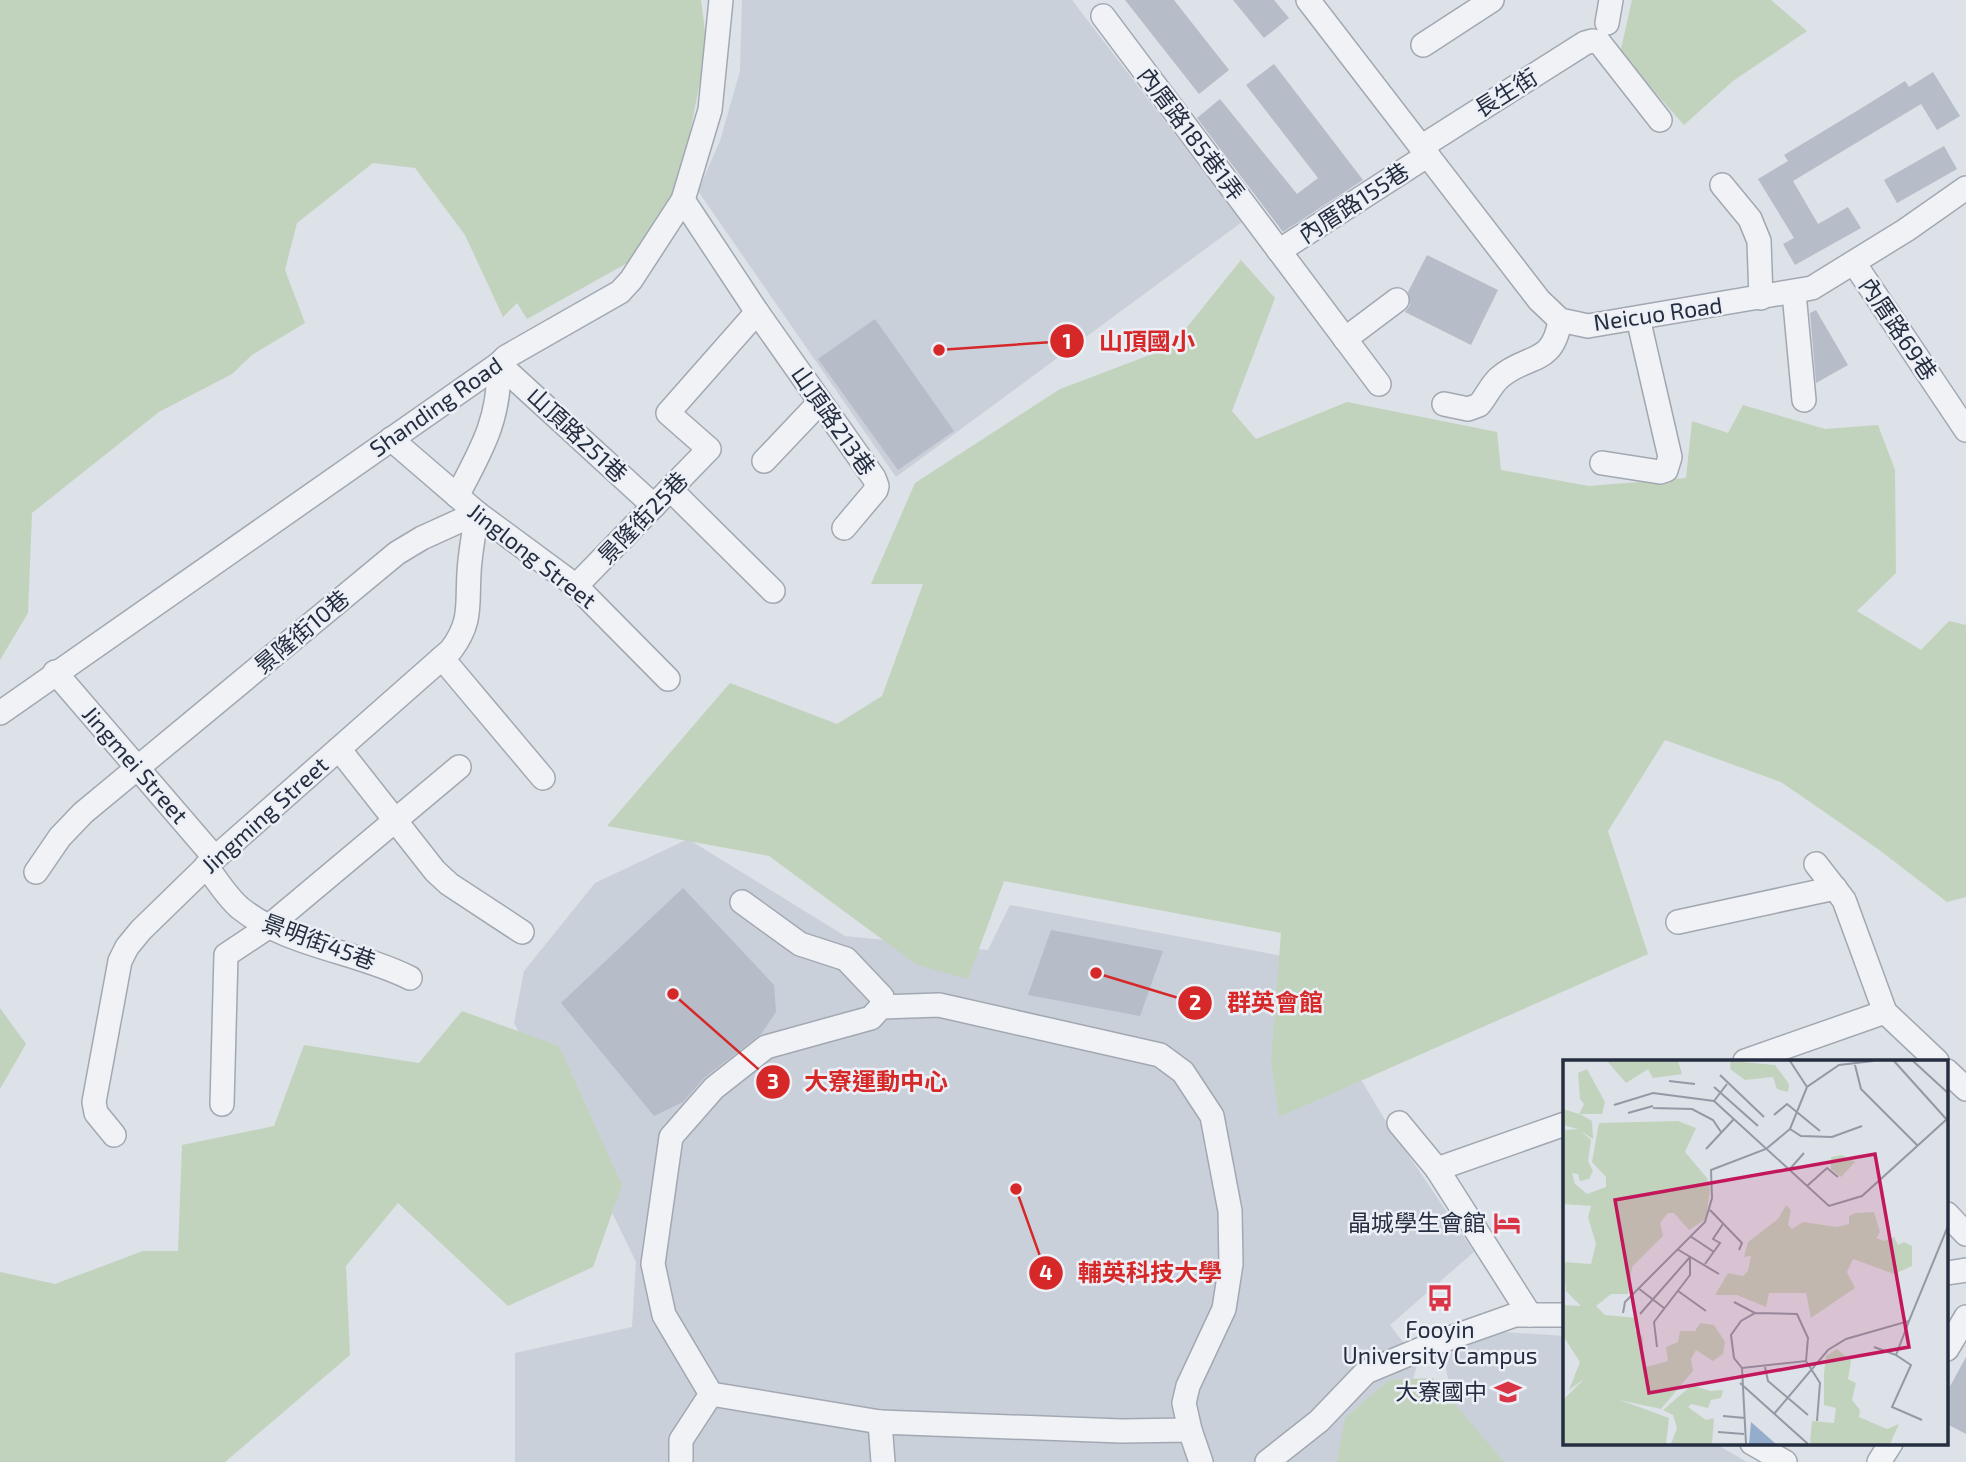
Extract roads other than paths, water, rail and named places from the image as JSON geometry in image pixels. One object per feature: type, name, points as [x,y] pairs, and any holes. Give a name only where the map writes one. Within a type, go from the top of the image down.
[{"type":"street","name":"Shanding Road","points":[[0,713],[506,357],[620,292],[631,280],[683,200],[710,110],[721,0]]},
{"type":"street","points":[[1423,45],[1492,0]]},
{"type":"street","points":[[1607,23],[1611,0]]},
{"type":"street","name":"Neicuo Road","points":[[1314,2],[1539,300],[1560,320],[1588,326],[1812,288],[1966,188]]},
{"type":"street","name":"內厝路185巷1弄","points":[[1096,7],[1279,251]]},
{"type":"street","name":"長生街","points":[[1424,151],[1585,43],[1592,41],[1600,42],[1660,120]]},
{"type":"street","name":"內厝路155巷","points":[[1379,384],[1279,251],[1424,151]]},
{"type":"street","points":[[1721,185],[1750,219],[1759,242],[1760,298]]},
{"type":"street","name":"山頂路213巷","points":[[683,200],[757,312],[874,478],[877,486],[844,528]]},
{"type":"street","name":"內厝路69巷","points":[[1854,263],[1966,430]]},
{"type":"street","points":[[1794,293],[1804,400]]},
{"type":"street","points":[[1345,339],[1397,300]]},
{"type":"street","name":"景隆街25巷","points":[[576,586],[709,449],[668,413],[757,312]]},
{"type":"street","points":[[1602,463],[1660,471],[1665,470],[1669,464],[1670,457],[1638,318]]},
{"type":"street","points":[[1444,404],[1468,409],[1479,405],[1497,380],[1552,348],[1560,320]]},
{"type":"street","points":[[457,496],[487,440],[500,386],[499,364]]},
{"type":"street","name":"山頂路251巷","points":[[499,364],[773,591]]},
{"type":"street","points":[[764,461],[820,402]]},
{"type":"street","name":"Jinglong Street","points":[[391,439],[477,513],[576,586],[667,679]]},
{"type":"street","name":"Jingming Street","points":[[114,1135],[96,1113],[94,1101],[120,961],[127,947],[211,862],[442,658],[462,635],[467,621],[469,573],[477,513]]},
{"type":"street","name":"景隆街10巷","points":[[36,872],[60,837],[83,813],[397,553],[422,538],[477,513]]},
{"type":"street","points":[[442,658],[543,778]]},
{"type":"street","name":"Jingmei Street","points":[[55,673],[138,769],[211,862]]},
{"type":"street","points":[[339,749],[435,871],[449,884],[522,932]]},
{"type":"street","points":[[222,1104],[226,955],[268,927],[459,767]]},
{"type":"street","name":"景明街45巷","points":[[211,862],[238,907],[268,927],[390,968],[410,978]]},
{"type":"street","points":[[1816,864],[1844,900],[1885,1013],[1940,1060]]},
{"type":"street","points":[[1678,922],[1835,888]]},
{"type":"street","points":[[742,902],[800,944],[846,958],[882,997],[881,1007],[871,1018],[766,1047],[714,1088],[671,1137],[653,1264],[664,1315],[711,1394],[880,1422],[1121,1431],[1189,1430]]},
{"type":"street","points":[[881,1007],[939,1005],[1160,1055],[1183,1072],[1212,1116],[1230,1211],[1231,1264],[1224,1310],[1188,1386],[1184,1403],[1189,1430],[1201,1462]]},
{"type":"street","points":[[1751,1060],[1781,1055],[1885,1013]]},
{"type":"street","points":[[1399,1124],[1437,1169],[1530,1315]]},
{"type":"street","points":[[1437,1169],[1563,1125]]},
{"type":"street","points":[[1948,1215],[1966,1234]]},
{"type":"street","points":[[1948,1273],[1966,1270]]},
{"type":"street","points":[[1267,1462],[1319,1421],[1366,1372],[1433,1344],[1515,1315],[1563,1314]]},
{"type":"street","points":[[1948,1347],[1966,1317]]},
{"type":"street","points":[[681,1462],[681,1440],[711,1394]]},
{"type":"street","points":[[880,1422],[883,1462]]},
{"type":"street","points":[[1754,1444],[1785,1462]]},
{"type":"street","points":[[1880,1462],[1890,1444]]},
{"type":"place","name":"山頂國小","points":[[939,350]]},
{"type":"place","name":"群英會館","points":[[1096,973]]},
{"type":"place","name":"大寮運動中心","points":[[673,994]]},
{"type":"place","name":"輔英科技大學","points":[[1016,1189]]},
{"type":"place","name":"晶城學生會館","points":[[1507,1223]]},
{"type":"place","name":"Fooyin University Campus","points":[[1440,1298]]},
{"type":"place","name":"大寮國中","points":[[1508,1392]]}]
